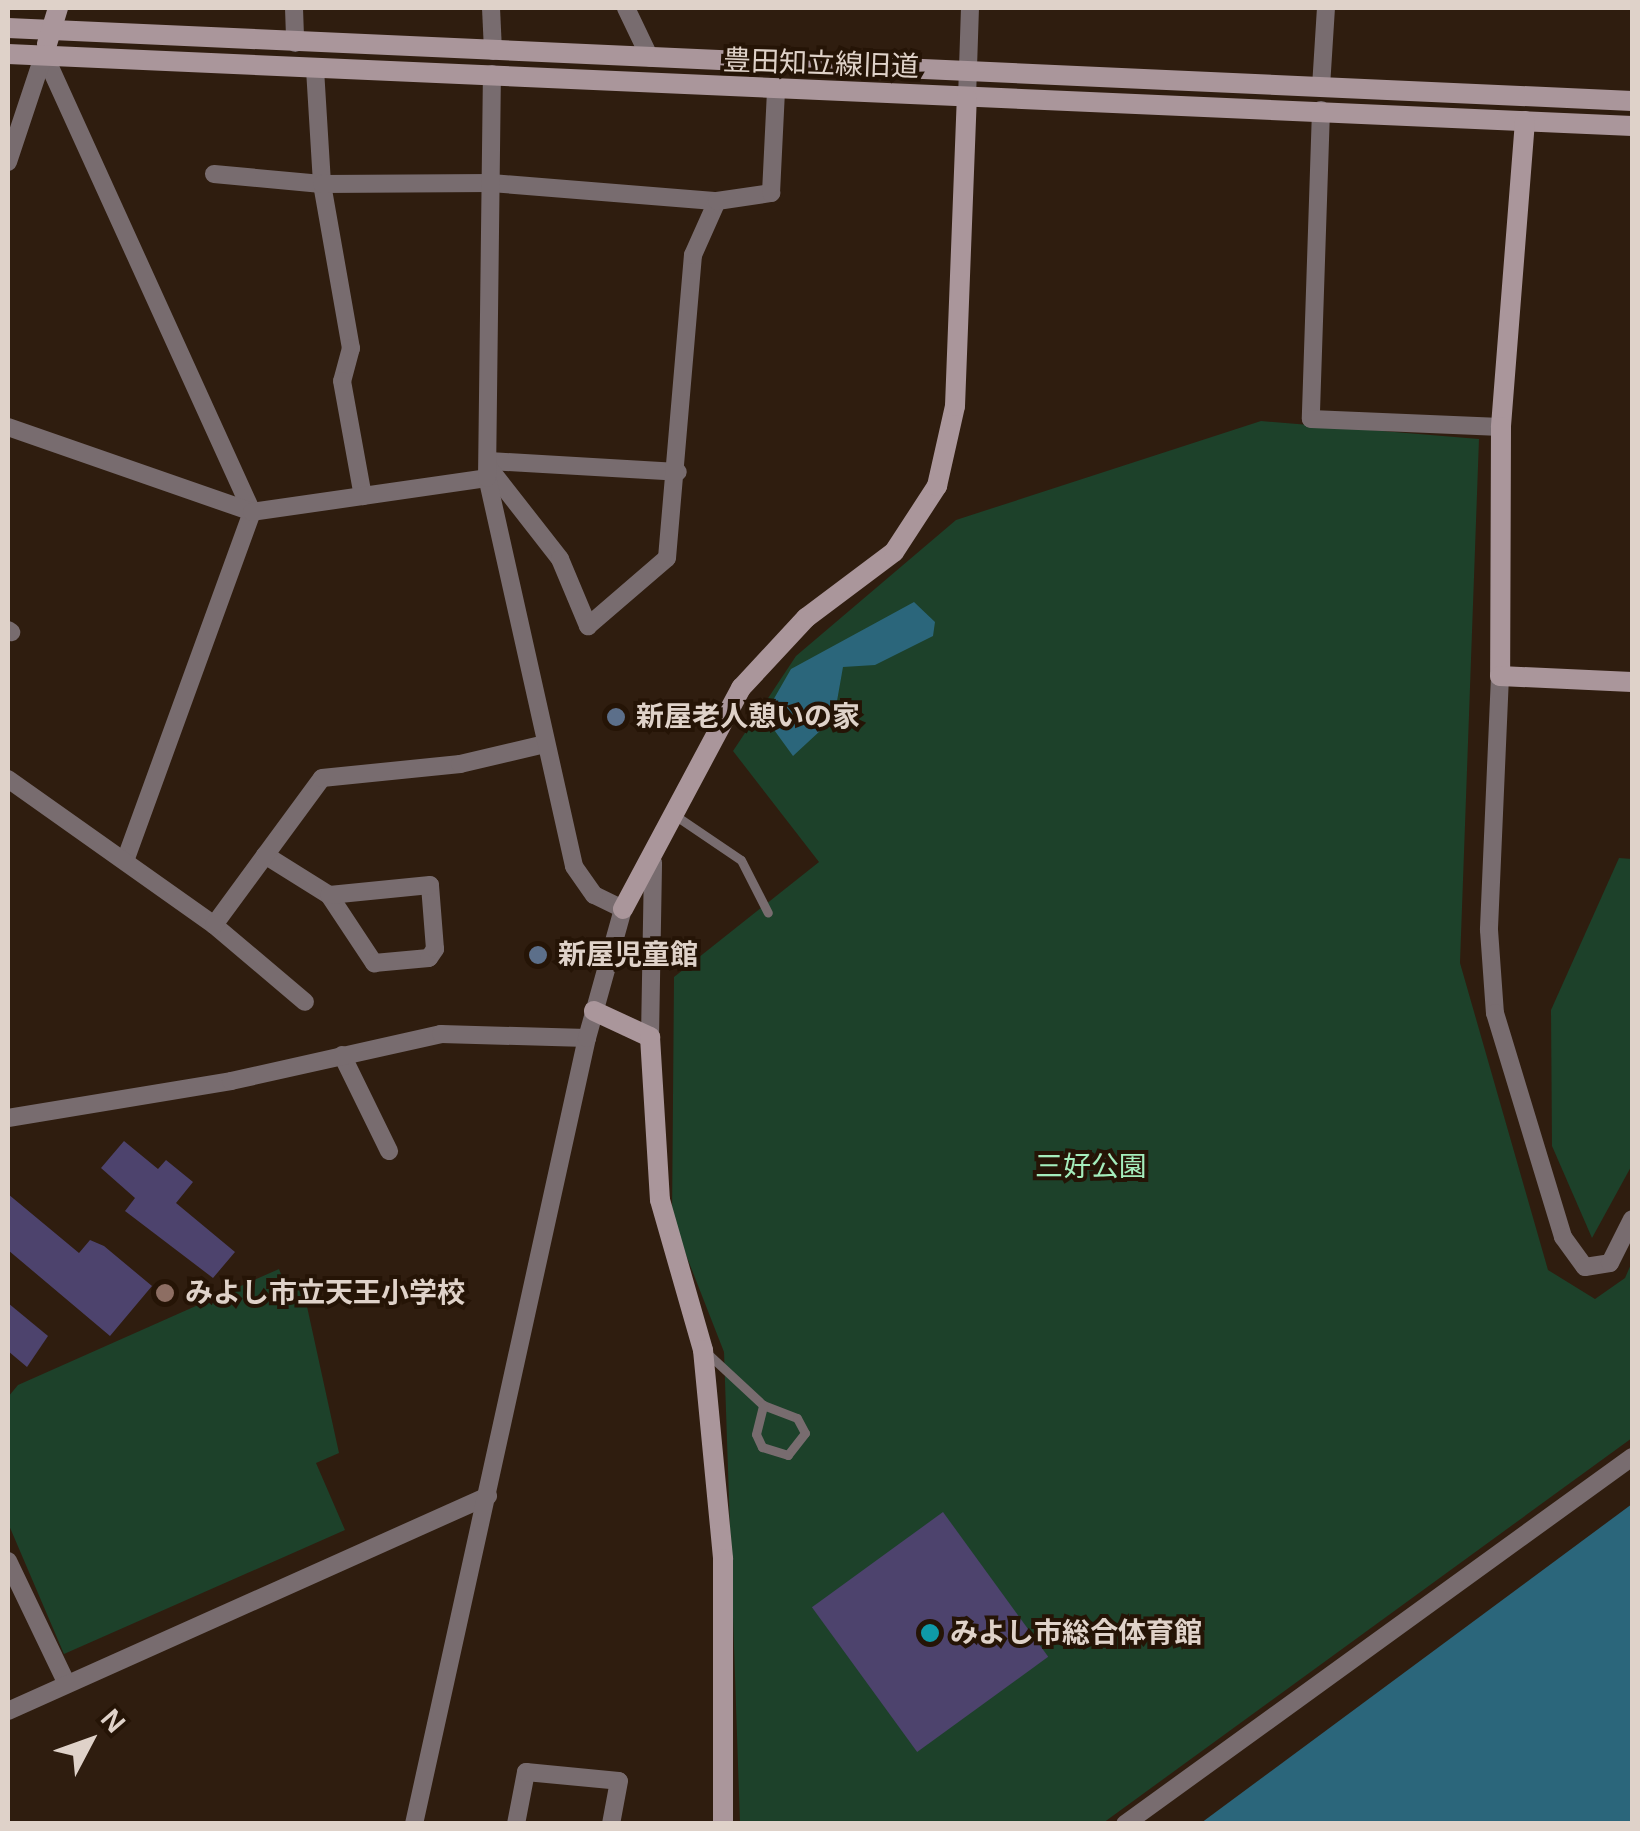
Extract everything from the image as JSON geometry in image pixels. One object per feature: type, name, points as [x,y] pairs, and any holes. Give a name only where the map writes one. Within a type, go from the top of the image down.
[{"type":"street","points":[[8,162],[58,8]]},
{"type":"street","points":[[294,8],[295,43]]},
{"type":"street","points":[[492,8],[494,51]]},
{"type":"street","points":[[626,8],[650,58]]},
{"type":"street","points":[[414,1824],[586,1038],[623,909],[653,863],[741,688],[806,618],[903,543],[937,486],[955,406],[970,8]]},
{"type":"street","points":[[1322,87],[1326,8]]},
{"type":"street","name":"豊田知立線旧道","points":[[8,28],[51,33],[1632,100]]},
{"type":"street","name":"豊田知立線旧道","points":[[8,54],[1632,126]]},
{"type":"street","points":[[44,54],[252,512],[125,861]]},
{"type":"street","points":[[315,69],[322,184],[351,348],[342,381],[363,496]]},
{"type":"street","points":[[492,74],[488,469],[541,744],[582,882],[623,909]]},
{"type":"street","points":[[214,174],[322,184],[491,183],[717,201],[771,193],[776,91]]},
{"type":"street","points":[[1321,110],[1311,419],[1501,427]]},
{"type":"street","points":[[1525,121],[1501,427],[1500,676],[1489,930],[1495,1014],[1564,1237],[1585,1267],[1610,1263],[1632,1219]]},
{"type":"street","points":[[488,469],[560,558],[588,626],[667,558],[678,472],[694,255],[717,201]]},
{"type":"street","points":[[8,427],[252,512],[363,496],[488,469],[678,472]]},
{"type":"street","points":[[1500,676],[1632,682]]},
{"type":"street","points":[[214,925],[265,855],[334,773],[460,764],[541,744]]},
{"type":"street","points":[[8,779],[214,925],[306,1002]]},
{"type":"street","points":[[265,855],[329,895],[374,963],[429,958],[435,949],[430,885],[329,895]]},
{"type":"street","points":[[653,863],[650,1037],[660,1200],[703,1350],[724,1559],[723,1824]]},
{"type":"street","points":[[594,1012],[650,1037]]},
{"type":"street","points":[[8,1118],[441,1034],[586,1038]]},
{"type":"street","points":[[342,1056],[388,1151]]},
{"type":"street","points":[[1125,1824],[1632,1457]]},
{"type":"street","points":[[8,1711],[488,1496]]},
{"type":"street","points":[[8,1561],[66,1682]]},
{"type":"street","points":[[516,1824],[526,1772],[619,1781],[612,1824]]},
{"type":"lane","points":[[676,816],[741,860],[768,913]]},
{"type":"lane","points":[[703,1350],[762,1405],[797,1418],[804,1434],[788,1455],[762,1447],[756,1434],[762,1405]]},
{"type":"green space","name":"三好公園","points":[[1261,421],[1479,439],[1460,963],[1548,1270],[1595,1299],[1625,1278],[1632,1262],[1632,1438],[1103,1823],[740,1823],[724,1352],[672,1219],[674,977],[819,862],[733,751],[796,656],[956,520]]},
{"type":"green space","points":[[1619,858],[1632,859],[1632,1165],[1592,1238],[1552,1146],[1551,1010]]},
{"type":"green space","points":[[279,1269],[285,1285],[301,1279],[339,1453],[316,1463],[345,1530],[64,1654],[8,1523],[8,1397],[18,1385]]},
{"type":"water","points":[[914,602],[935,622],[933,636],[875,665],[843,667],[834,718],[793,756],[764,716],[791,669]]},
{"type":"water","points":[[1632,1504],[1632,1823],[1201,1823]]},
{"type":"building","points":[[124,1141],[158,1169],[166,1160],[193,1182],[176,1203],[235,1252],[213,1278],[125,1211],[135,1198],[101,1168]]},
{"type":"building","points":[[8,1194],[79,1253],[90,1240],[104,1246],[152,1286],[110,1336],[8,1250]]},
{"type":"building","points":[[8,1303],[48,1336],[27,1367],[8,1351]]},
{"type":"building","name":"みよし市総合体育館","points":[[943,1512],[1048,1657],[917,1752],[812,1607]]},
{"type":"place","name":"新屋老人憩いの家","points":[[616,717]]},
{"type":"place","name":"新屋児童館","points":[[538,955]]},
{"type":"place","name":"みよし市立天王小学校","points":[[165,1293]]},
{"type":"place","name":"みよし市総合体育館","points":[[930,1633]]}]
